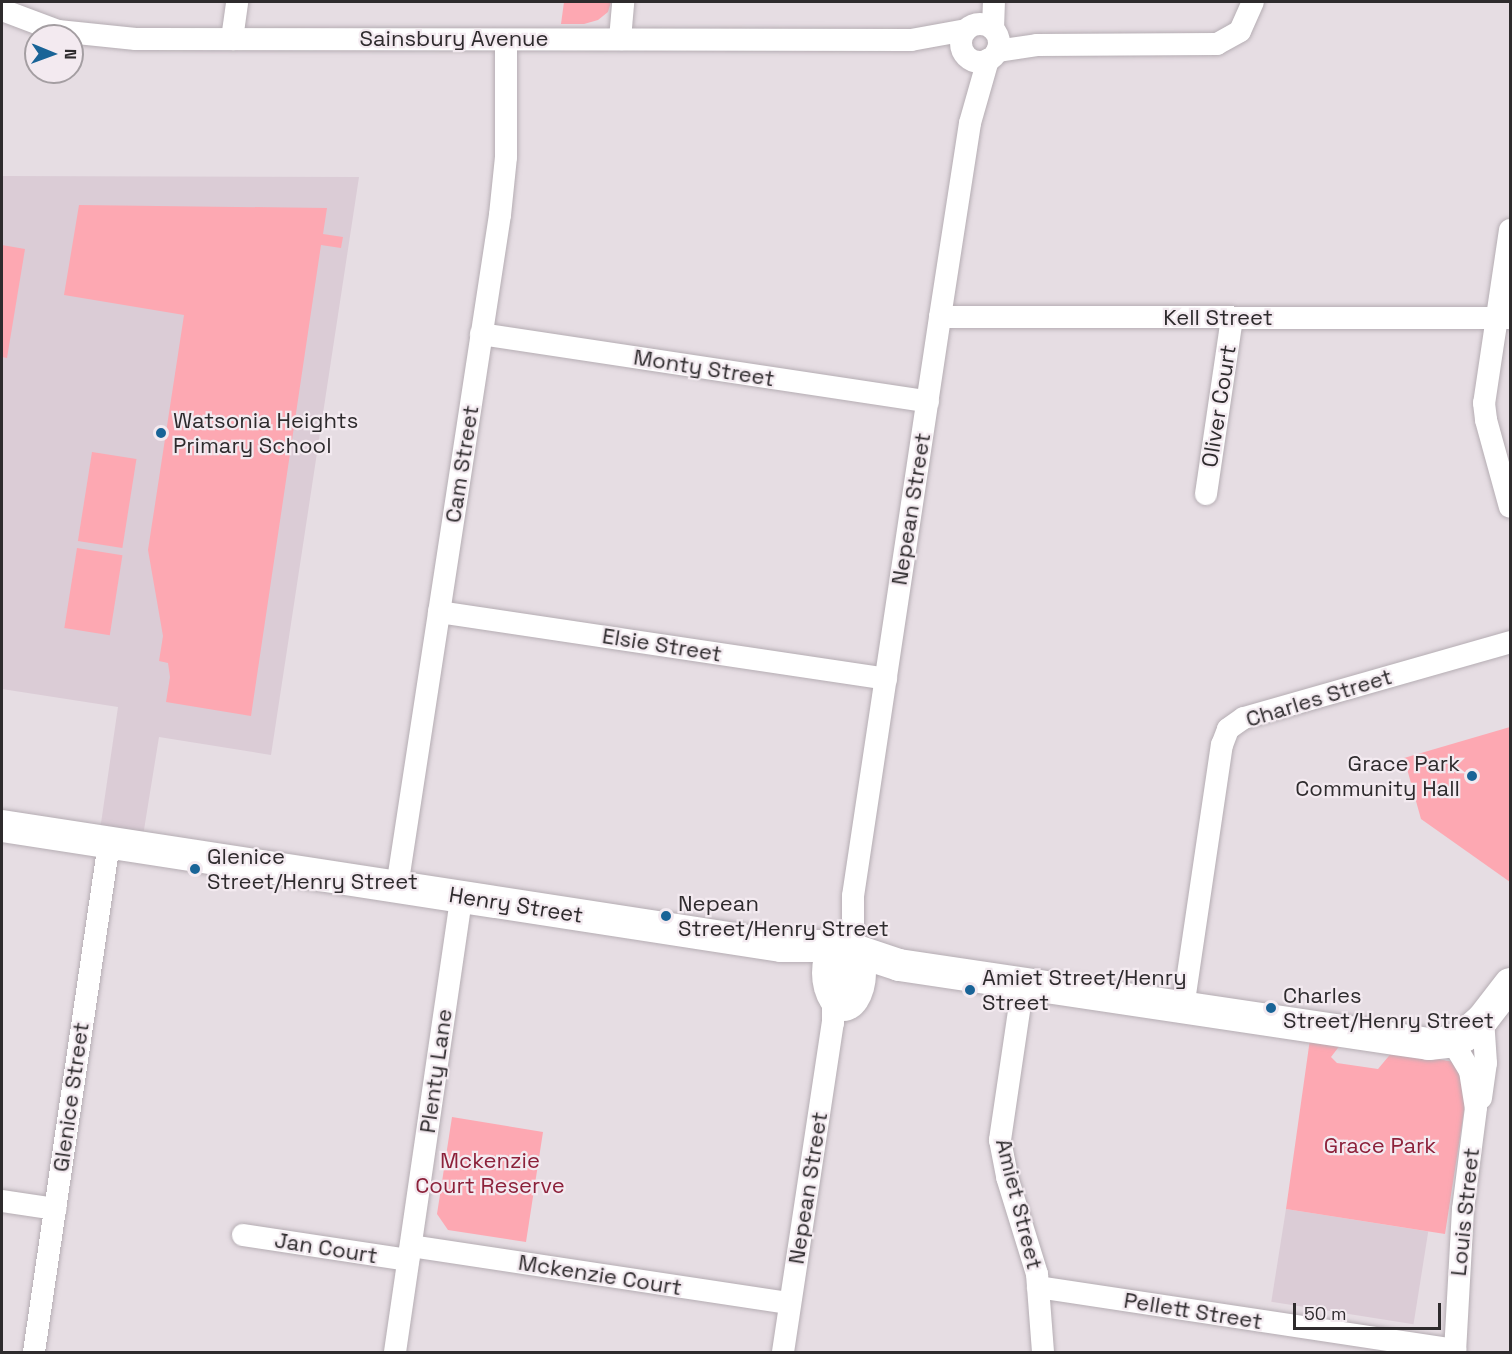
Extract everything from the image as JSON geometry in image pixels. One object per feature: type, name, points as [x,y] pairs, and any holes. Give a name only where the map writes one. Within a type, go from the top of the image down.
[{"type":"street","points":[[232,39],[237,2]]},
{"type":"street","points":[[620,39],[623,2]]},
{"type":"street","name":"Nepean Street","points":[[783,1353],[970,123],[981,42],[982,2]]},
{"type":"street","name":"Nepean Street","points":[[981,42],[994,2]]},
{"type":"street","name":"Sainsbury Avenue","points":[[2,10],[31,23],[82,35],[135,39],[911,40],[1037,45],[1217,44],[1240,31],[1253,2]]},
{"type":"street","name":"Cam Street","points":[[397,887],[504,177],[506,39]]},
{"type":"street","points":[[1510,230],[1503,318],[1484,403],[1491,439],[1510,507]]},
{"type":"street","name":"Kell Street","points":[[940,317],[1503,318]]},
{"type":"street","name":"Oliver Court","points":[[1206,494],[1232,318]]},
{"type":"street","name":"Monty Street","points":[[481,334],[928,402]]},
{"type":"street","name":"Elsie Street","points":[[439,612],[886,679]]},
{"type":"street","name":"Charles Street","points":[[1183,1008],[1222,745],[1232,725],[1244,718],[1510,642]]},
{"type":"street","name":"Henry Street","points":[[2,826],[1416,1043],[1440,1044],[1452,1041]]},
{"type":"street","name":"Glenice Street","points":[[34,1352],[109,843]]},
{"type":"street","name":"Plenty Lane","points":[[395,1353],[461,897]]},
{"type":"street","name":"Amiet Street","points":[[1023,984],[1000,1140],[1008,1176],[1033,1259],[1038,1287],[1042,1353]]},
{"type":"street","points":[[1452,1041],[1464,1036],[1483,1018],[1510,984]]},
{"type":"street","name":"Louis Street","points":[[1455,1351],[1463,1209],[1476,1108],[1485,1083],[1483,1018]]},
{"type":"street","name":"Louis Street","points":[[1452,1041],[1470,1071],[1476,1108]]},
{"type":"street","points":[[2,1201],[55,1209]]},
{"type":"street","name":"Jan Court","points":[[243,1235],[409,1253]]},
{"type":"street","name":"Mckenzie Court","points":[[409,1253],[790,1303]]},
{"type":"street","name":"Pellett Street","points":[[1038,1287],[1455,1351]]},
{"type":"shaded area","name":"Watsonia Heights Primary School","points":[[2,176],[359,177],[271,755],[159,737],[143,836],[100,830],[118,707],[2,689]]},
{"type":"shaded area","points":[[1286,1209],[1428,1232],[1414,1324],[1271,1302]]},
{"type":"green space","points":[[564,2],[611,2],[608,12],[598,20],[584,24],[561,24]]},
{"type":"green space","points":[[79,205],[327,208],[323,234],[343,237],[341,248],[321,245],[251,716],[166,702],[170,677],[168,663],[159,661],[163,636],[148,550],[184,315],[64,295]]},
{"type":"green space","points":[[2,245],[25,249],[7,358],[2,357]]},
{"type":"green space","points":[[92,452],[136,459],[122,548],[78,541]]},
{"type":"green space","points":[[77,548],[122,555],[110,635],[64,628]]},
{"type":"green space","points":[[1510,727],[1510,882],[1421,819],[1404,758]]},
{"type":"green space","name":"Grace Park","points":[[1310,1039],[1341,1044],[1331,1057],[1337,1063],[1378,1069],[1393,1051],[1454,1062],[1468,1085],[1445,1234],[1286,1209]]},
{"type":"green space","name":"Mckenzie Court Reserve","points":[[452,1117],[543,1132],[526,1242],[448,1230],[437,1214]]},
{"type":"place","name":"Watsonia Heights Primary School","points":[[161,433]]},
{"type":"place","name":"Grace Park Community Hall","points":[[1472,776]]},
{"type":"place","name":"Glenice Street/Henry Street","points":[[195,869]]},
{"type":"place","name":"Nepean Street/Henry Street","points":[[666,916]]},
{"type":"place","name":"Amiet Street/Henry Street","points":[[970,990]]},
{"type":"place","name":"Charles Street/Henry Street","points":[[1271,1008]]}]
